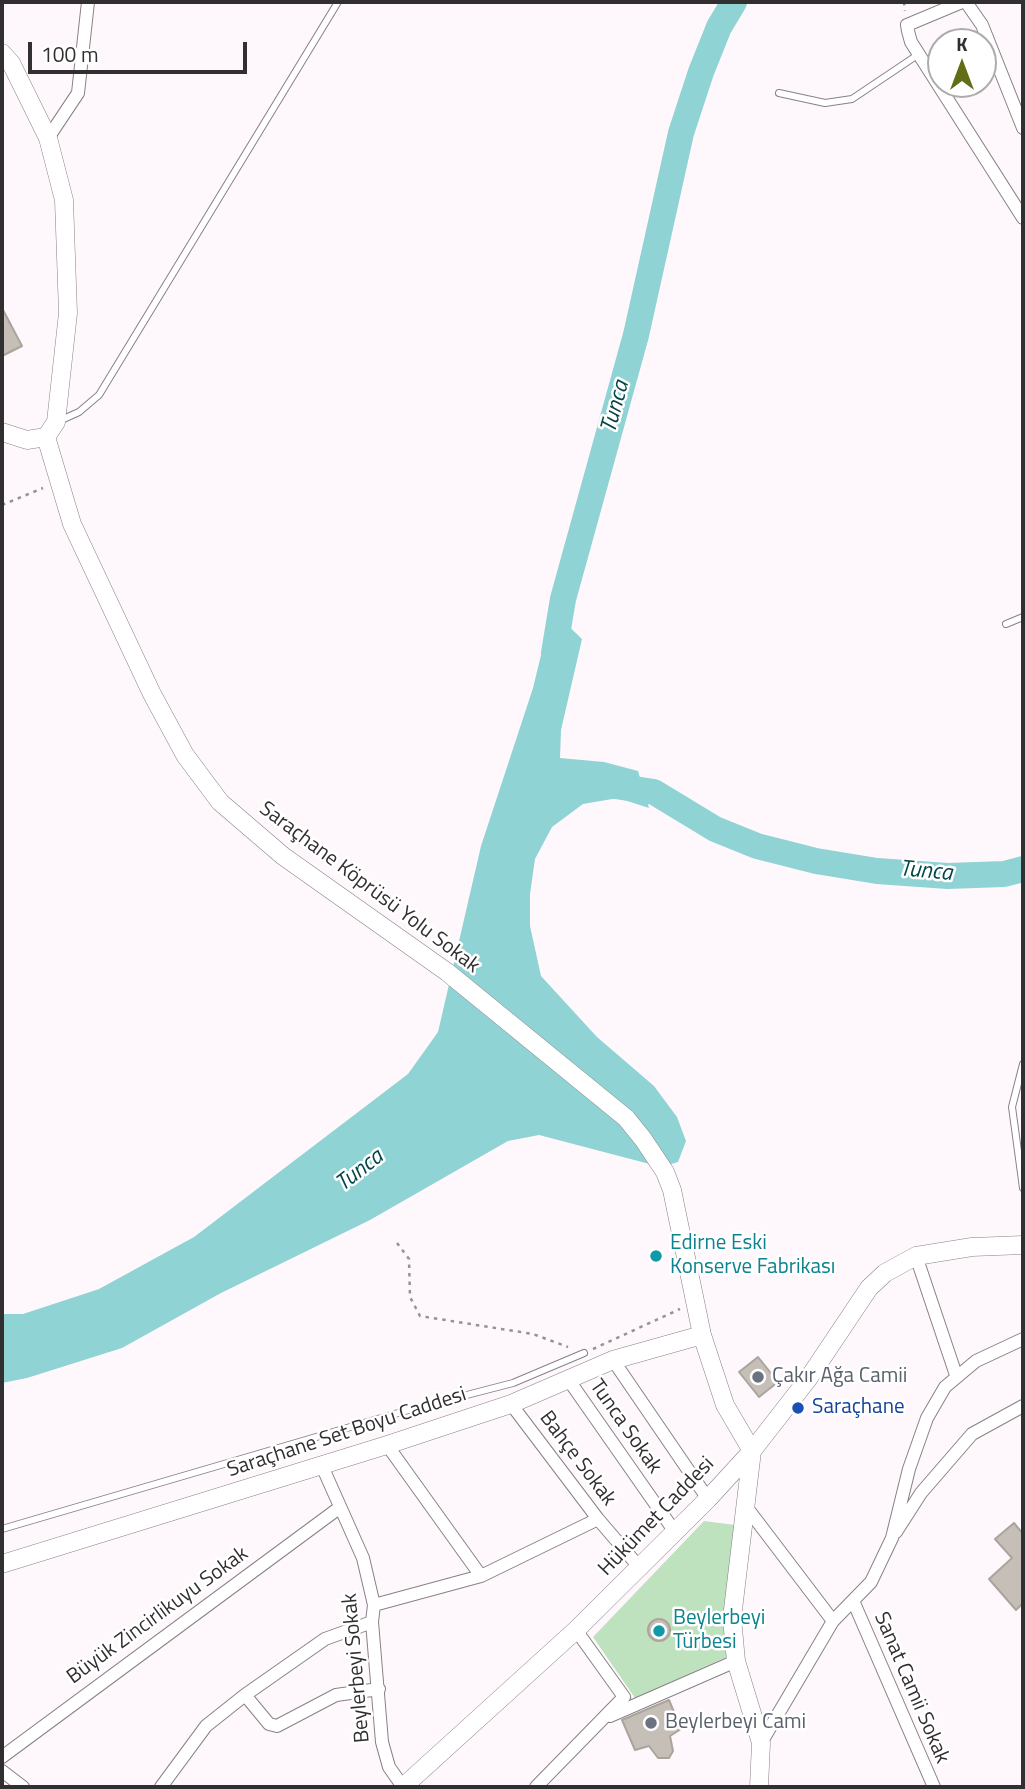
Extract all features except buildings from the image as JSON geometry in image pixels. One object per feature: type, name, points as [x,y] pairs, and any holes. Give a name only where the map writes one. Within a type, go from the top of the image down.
[{"type":"street","points":[[48,138],[78,93],[88,2]]},
{"type":"street","points":[[1023,128],[982,25],[964,2],[907,24],[911,42],[1023,218]]},
{"type":"street","points":[[2,53],[11,62],[48,138],[64,200],[68,313],[56,422],[46,437],[27,440],[2,432]]},
{"type":"street","name":"Saraçhane Köprüsü Yolu Sokak","points":[[46,437],[72,524],[90,564],[158,706],[185,755],[220,802],[284,856],[447,972],[626,1118],[664,1172],[683,1235],[702,1335],[725,1405],[751,1451]]},
{"type":"street","points":[[956,1375],[916,1256],[983,1246],[1023,1245]]},
{"type":"street","name":"Hükümet Caddesi","points":[[403,1787],[576,1630],[708,1499],[751,1451],[808,1379],[869,1288],[899,1263],[916,1256]]},
{"type":"street","name":"Saraçhane Set Boyu Caddesi","points":[[2,1564],[511,1405],[613,1360],[702,1335]]},
{"type":"street","points":[[892,1538],[909,1469],[927,1418],[945,1387],[956,1375],[999,1349],[1023,1339]]},
{"type":"street","points":[[613,1360],[708,1499]]},
{"type":"street","name":"Tunca Sokak","points":[[568,1379],[675,1532]]},
{"type":"street","name":"Bahçe Sokak","points":[[511,1405],[640,1569]]},
{"type":"street","points":[[761,1743],[780,1706],[833,1622],[854,1603],[871,1582],[892,1538],[922,1493],[972,1434],[1023,1406]]},
{"type":"street","points":[[387,1445],[481,1576]]},
{"type":"street","points":[[751,1451],[733,1597],[736,1661],[761,1743],[759,1787]]},
{"type":"street","name":"Beylerbeyi Sokak","points":[[322,1466],[363,1558],[374,1605],[372,1622],[385,1757],[403,1787]]},
{"type":"street","points":[[744,1504],[833,1622]]},
{"type":"street","name":"Büyük Zincirlikuyu Sokak","points":[[2,1757],[339,1508]]},
{"type":"street","points":[[374,1605],[481,1576],[598,1519]]},
{"type":"street","name":"Sanat Camii Sokak","points":[[854,1603],[933,1785]]},
{"type":"street","points":[[161,1787],[206,1726],[245,1695],[325,1639],[372,1622]]},
{"type":"street","points":[[536,1787],[624,1697],[576,1630]]},
{"type":"street","points":[[606,1718],[736,1661]]},
{"type":"street","points":[[245,1695],[269,1724],[277,1726],[336,1695],[379,1689]]},
{"type":"street","points":[[2,1771],[23,1787]]},
{"type":"street","points":[[918,1787],[933,1785]]},
{"type":"lane","points":[[56,422],[79,412],[100,395],[338,2]]},
{"type":"lane","points":[[779,93],[825,103],[852,99],[919,54]]},
{"type":"lane","points":[[1006,624],[1023,617]]},
{"type":"lane","points":[[1023,1064],[1012,1108],[1023,1188]]},
{"type":"lane","points":[[2,1529],[405,1411],[513,1383],[584,1353]]},
{"type":"path","points":[[2,505],[59,480]]},
{"type":"path","points":[[397,1243],[409,1259],[410,1297],[420,1316],[533,1334],[584,1353],[695,1302]]},
{"type":"green space","points":[[704,1521],[735,1525],[727,1657],[635,1698],[593,1637]]},
{"type":"water","points":[[552,610],[582,639],[561,730],[560,758],[604,762],[638,771],[649,808],[618,798],[583,804],[552,827],[535,859],[530,894],[530,926],[541,976],[597,1037],[654,1086],[677,1117],[686,1141],[678,1162],[661,1167],[539,1135],[508,1141],[370,1220],[221,1293],[122,1348],[27,1378],[2,1383],[2,1314],[23,1314],[99,1289],[194,1237],[408,1074],[438,1032],[481,846],[533,688]]},
{"type":"waterway","name":"Tunca","points":[[554,653],[563,599],[636,335],[681,133],[719,27],[734,2]]},
{"type":"waterway","name":"Tunca","points":[[609,785],[654,792],[715,829],[757,846],[816,861],[877,871],[948,876],[1004,874],[1023,869]]},
{"type":"place","name":"Edirne Eski Konserve Fabrikası","points":[[656,1256]]},
{"type":"place","name":"Çakır Ağa Camii","points":[[758,1377]]},
{"type":"place","name":"Saraçhane","points":[[798,1408]]},
{"type":"place","name":"Beylerbeyi Türbesi","points":[[659,1631]]},
{"type":"place","name":"Beylerbeyi Cami","points":[[651,1723]]}]
